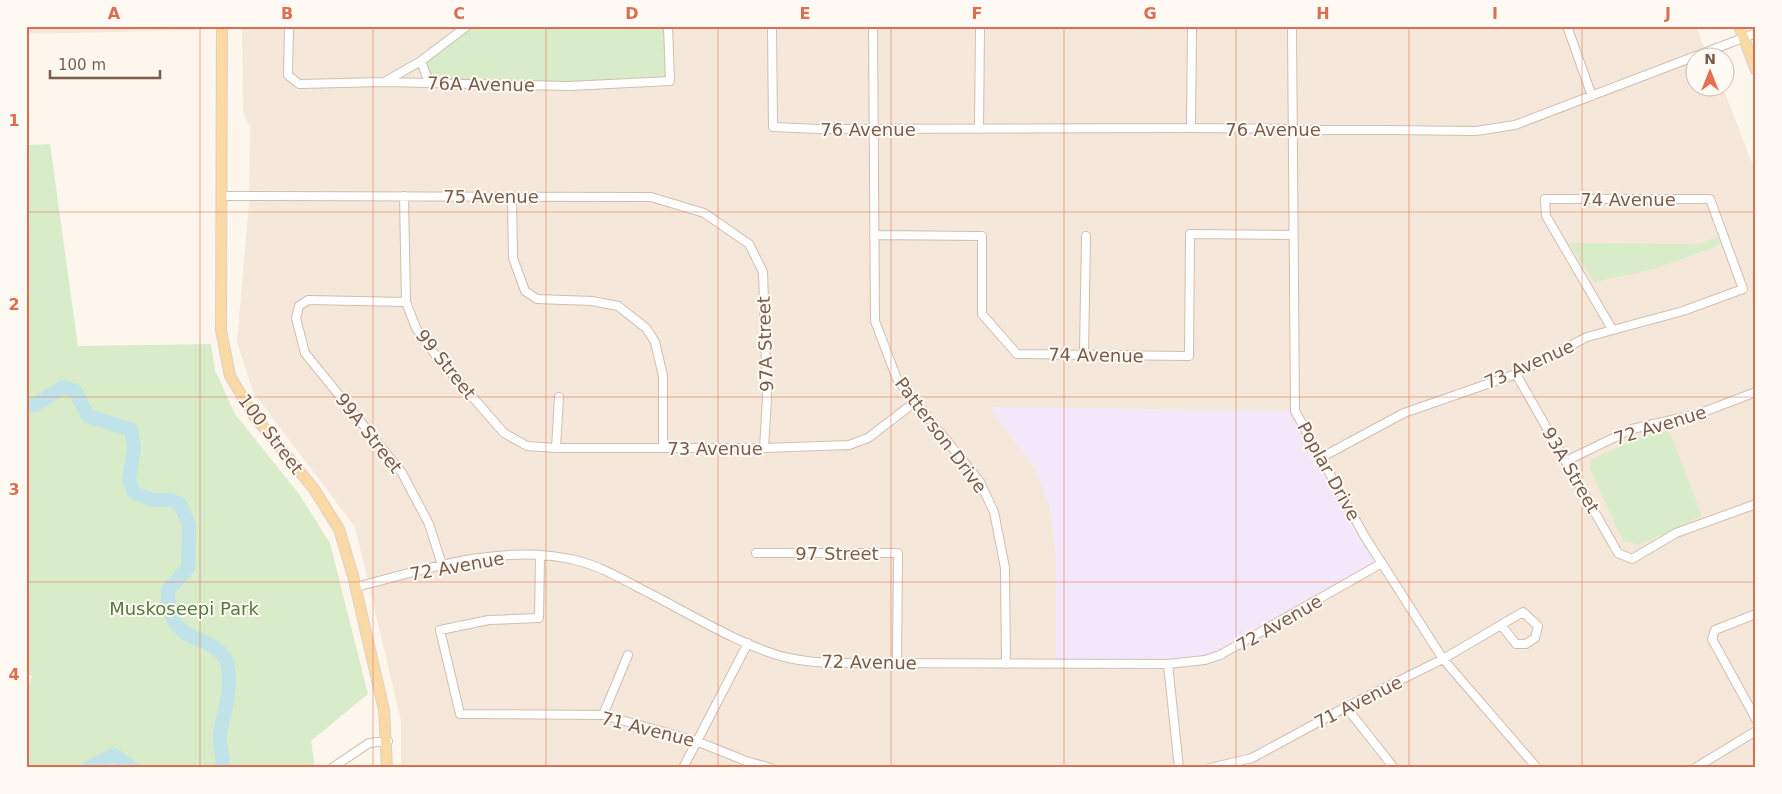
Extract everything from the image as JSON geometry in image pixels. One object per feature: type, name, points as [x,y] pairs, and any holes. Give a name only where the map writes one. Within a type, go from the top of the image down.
[{"type":"main road","name":"100 Street","points":[[222,26],[221,330],[230,376],[254,416],[314,489],[333,516],[346,548],[384,710],[388,741],[387,768]]},
{"type":"main road","points":[[1739,26],[1756,70]]},
{"type":"street","name":"76A Avenue","points":[[289,26],[288,75],[300,84],[384,82],[569,86],[670,81],[668,26]]},
{"type":"street","points":[[384,82],[422,61],[467,26]]},
{"type":"street","name":"76 Avenue","points":[[772,26],[773,127],[874,129],[1191,128],[1476,131],[1515,125],[1756,33]]},
{"type":"street","name":"Patterson Drive","points":[[873,26],[875,321],[897,379],[980,482],[994,512],[1005,568],[1006,664]]},
{"type":"street","points":[[979,129],[980,26]]},
{"type":"street","points":[[1191,128],[1192,26]]},
{"type":"street","name":"Poplar Drive","points":[[1292,26],[1292,235],[1295,411],[1365,537],[1443,659],[1537,768]]},
{"type":"street","points":[[1567,26],[1592,96]]},
{"type":"street","points":[[422,61],[429,83]]},
{"type":"street","name":"75 Avenue","points":[[221,196],[651,197],[704,213],[749,244]]},
{"type":"street","name":"99 Street","points":[[404,196],[406,302],[416,328],[434,353],[504,433]]},
{"type":"street","points":[[512,197],[513,258],[524,291],[537,299],[592,300],[618,306],[646,328],[655,342],[662,376],[663,448]]},
{"type":"street","name":"74 Avenue","points":[[1612,329],[1546,216],[1545,199],[1710,199],[1743,289]]},
{"type":"street","name":"74 Avenue","points":[[874,235],[982,236],[982,314],[1017,354],[1189,356],[1190,234],[1292,235]]},
{"type":"street","points":[[1084,354],[1086,236]]},
{"type":"street","name":"97A Street","points":[[749,244],[763,272],[767,398],[764,448]]},
{"type":"street","name":"73 Avenue","points":[[1322,457],[1404,413],[1516,374],[1587,337],[1684,311],[1743,289]]},
{"type":"street","name":"99A Street","points":[[406,302],[308,300],[299,306],[296,318],[305,353],[402,473],[429,524],[442,565]]},
{"type":"street","name":"93A Street","points":[[1516,374],[1618,553],[1632,559],[1676,534],[1756,504]]},
{"type":"street","name":"72 Avenue","points":[[1566,461],[1632,429],[1698,414],[1756,392]]},
{"type":"street","points":[[556,448],[559,397]]},
{"type":"street","name":"73 Avenue","points":[[504,433],[527,446],[556,448],[764,448],[849,445],[868,438],[915,402]]},
{"type":"street","name":"97 Street","points":[[756,553],[898,553],[897,663]]},
{"type":"street","name":"71 Avenue","points":[[540,556],[539,618],[489,620],[440,630],[460,714],[603,715],[696,741],[746,761],[772,768]]},
{"type":"street","name":"72 Avenue","points":[[356,587],[442,565],[484,558],[558,556],[593,565],[748,643],[788,658],[812,662],[1168,664],[1220,656],[1382,563]]},
{"type":"street","name":"71 Avenue","points":[[1210,768],[1252,758],[1443,659],[1523,612],[1538,626],[1535,638],[1526,644],[1516,644],[1502,626]]},
{"type":"street","points":[[1756,614],[1715,630],[1712,638],[1756,720]]},
{"type":"street","points":[[682,768],[748,643]]},
{"type":"street","points":[[603,715],[628,655]]},
{"type":"street","points":[[1168,664],[1179,768]]},
{"type":"street","points":[[1346,708],[1394,768]]},
{"type":"street","points":[[1695,768],[1756,731]]},
{"type":"street","points":[[332,768],[369,743],[388,741]]},
{"type":"shaded area","points":[[27,26],[201,26],[201,30],[26,34]]},
{"type":"shaded area","points":[[242,26],[1696,26],[1705,48],[1684,48],[1684,98],[1727,98],[1756,173],[1756,768],[401,768],[401,721],[355,527],[253,392],[237,342],[249,202],[250,128],[243,112]]},
{"type":"shaded area","points":[[989,407],[1295,411],[1382,563],[1205,660],[1056,664],[1056,558],[1050,508],[1036,470]]},
{"type":"green space","points":[[467,26],[668,26],[670,81],[429,83],[421,61]]},
{"type":"green space","name":"Muskoseepi Park","points":[[50,144],[78,346],[211,344],[215,370],[235,414],[299,494],[330,543],[368,694],[311,741],[315,768],[26,768],[26,695],[32,676],[26,674],[26,145]]},
{"type":"green space","points":[[1718,237],[1720,245],[1655,269],[1594,282],[1569,243],[1698,244]]},
{"type":"green space","points":[[1669,430],[1702,516],[1639,545],[1623,541],[1590,469],[1591,460],[1641,436]]},
{"type":"waterway","points":[[26,404],[35,405],[63,387],[75,391],[88,416],[131,430],[134,448],[129,480],[134,493],[153,500],[172,500],[180,504],[189,525],[188,568],[168,590],[170,609],[175,622],[182,631],[211,645],[226,661],[229,687],[220,734],[223,760],[221,768]]},
{"type":"waterway","points":[[88,768],[114,755],[132,768]]}]
